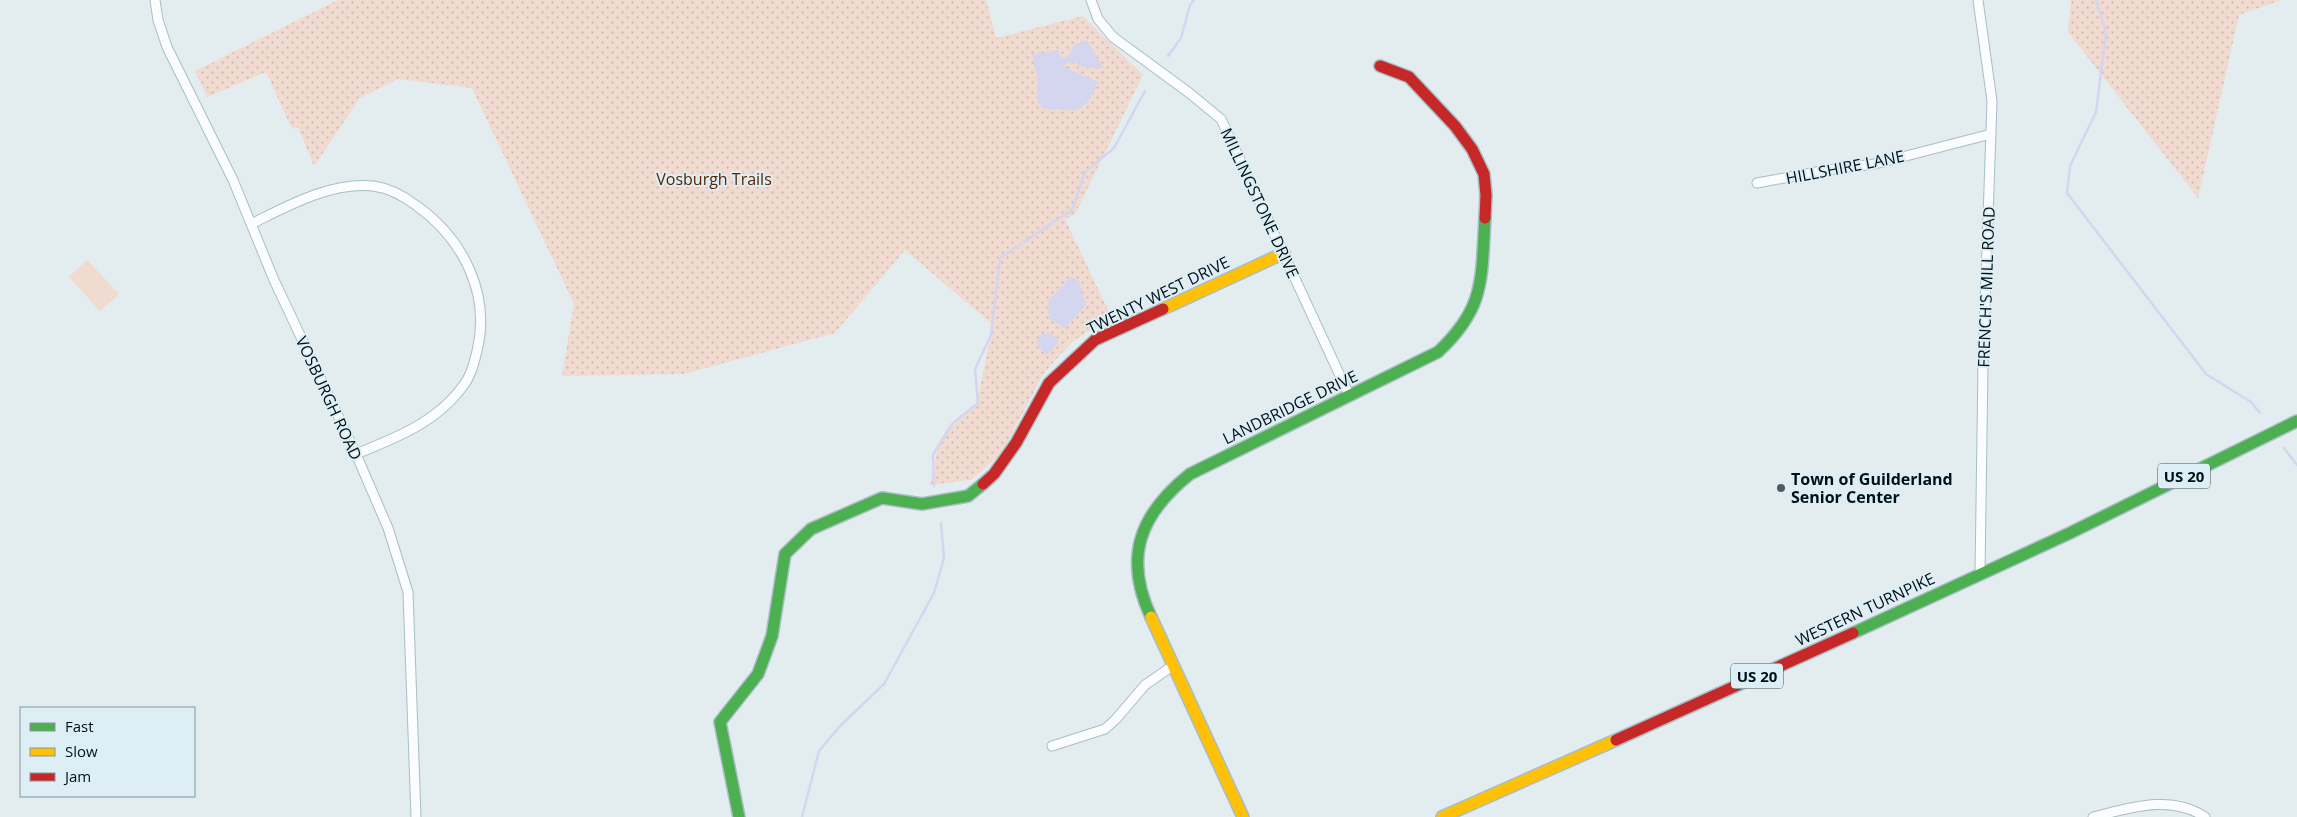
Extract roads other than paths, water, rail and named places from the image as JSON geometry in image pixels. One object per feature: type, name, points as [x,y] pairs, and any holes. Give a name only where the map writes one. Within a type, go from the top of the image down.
[{"type":"street","name":"VOSBURGH ROAD","points":[[155,0],[158,20],[167,47],[232,180],[274,280],[356,454],[388,528],[408,592],[416,817]]},
{"type":"street","name":"MILLINGSTONE DRIVE","points":[[1091,0],[1098,18],[1113,37],[1188,92],[1221,119],[1349,395]]},
{"type":"street","name":"FRENCH'S MILL ROAD","points":[[1978,0],[1992,101],[1982,373],[1980,574]]},
{"type":"street","name":"LANDBRIDGE DRIVE","points":[[1243,817],[1143,600],[1138,581],[1137,558],[1147,519],[1176,484],[1190,474],[1438,352],[1463,326],[1474,307],[1481,282],[1486,195],[1484,174],[1472,149],[1455,126],[1409,77],[1380,66]]},
{"type":"street","name":"HILLSHIRE LANE","points":[[1757,183],[1827,170],[1875,164],[1991,134]]},
{"type":"street","points":[[251,224],[318,194],[353,186],[374,186],[390,190],[406,198],[433,218],[457,246],[472,274],[480,306],[480,336],[473,367],[464,384],[451,400],[426,422],[392,440],[356,454]]},
{"type":"street","name":"TWENTY WEST DRIVE","points":[[738,817],[720,722],[758,674],[772,636],[786,554],[811,529],[882,498],[922,504],[968,496],[994,474],[1016,442],[1049,383],[1096,340],[1284,253]]},
{"type":"street","name":"WESTERN TURNPIKE","points":[[1442,817],[1795,660],[2070,532],[2297,421]]},
{"type":"street","points":[[1052,746],[1104,729],[1116,719],[1145,685],[1174,665]]},
{"type":"street","points":[[2093,817],[2160,803],[2179,806],[2205,817]]},
{"type":"water","points":[[1087,40],[1103,68],[1086,68],[1071,62],[1062,66],[1098,82],[1089,101],[1078,110],[1045,109],[1037,102],[1037,76],[1032,55],[1058,50],[1062,59],[1069,55],[1074,45]]},
{"type":"water","points":[[1071,277],[1079,281],[1086,305],[1065,328],[1049,319],[1048,301]]},
{"type":"water","points":[[1048,333],[1057,338],[1058,343],[1047,354],[1041,350],[1037,343],[1040,335]]},
{"type":"waterway","points":[[1168,56],[1181,38],[1190,5],[1194,0]]},
{"type":"waterway","points":[[2096,0],[2106,33],[2096,112],[2070,166],[2067,193],[2206,374],[2251,402],[2260,413]]},
{"type":"waterway","points":[[934,486],[933,455],[952,424],[978,403],[975,369],[991,335],[1000,258],[1072,210],[1085,172],[1114,148],[1145,91]]},
{"type":"waterway","points":[[2284,448],[2297,465]]},
{"type":"waterway","points":[[802,817],[819,751],[840,726],[884,684],[934,593],[944,558],[941,523]]},
{"type":"place","name":"Town of Guilderland Senior Center","points":[[1781,488]]},
{"type":"park label","name":"Vosburgh Trails","points":[[714,179]]}]
